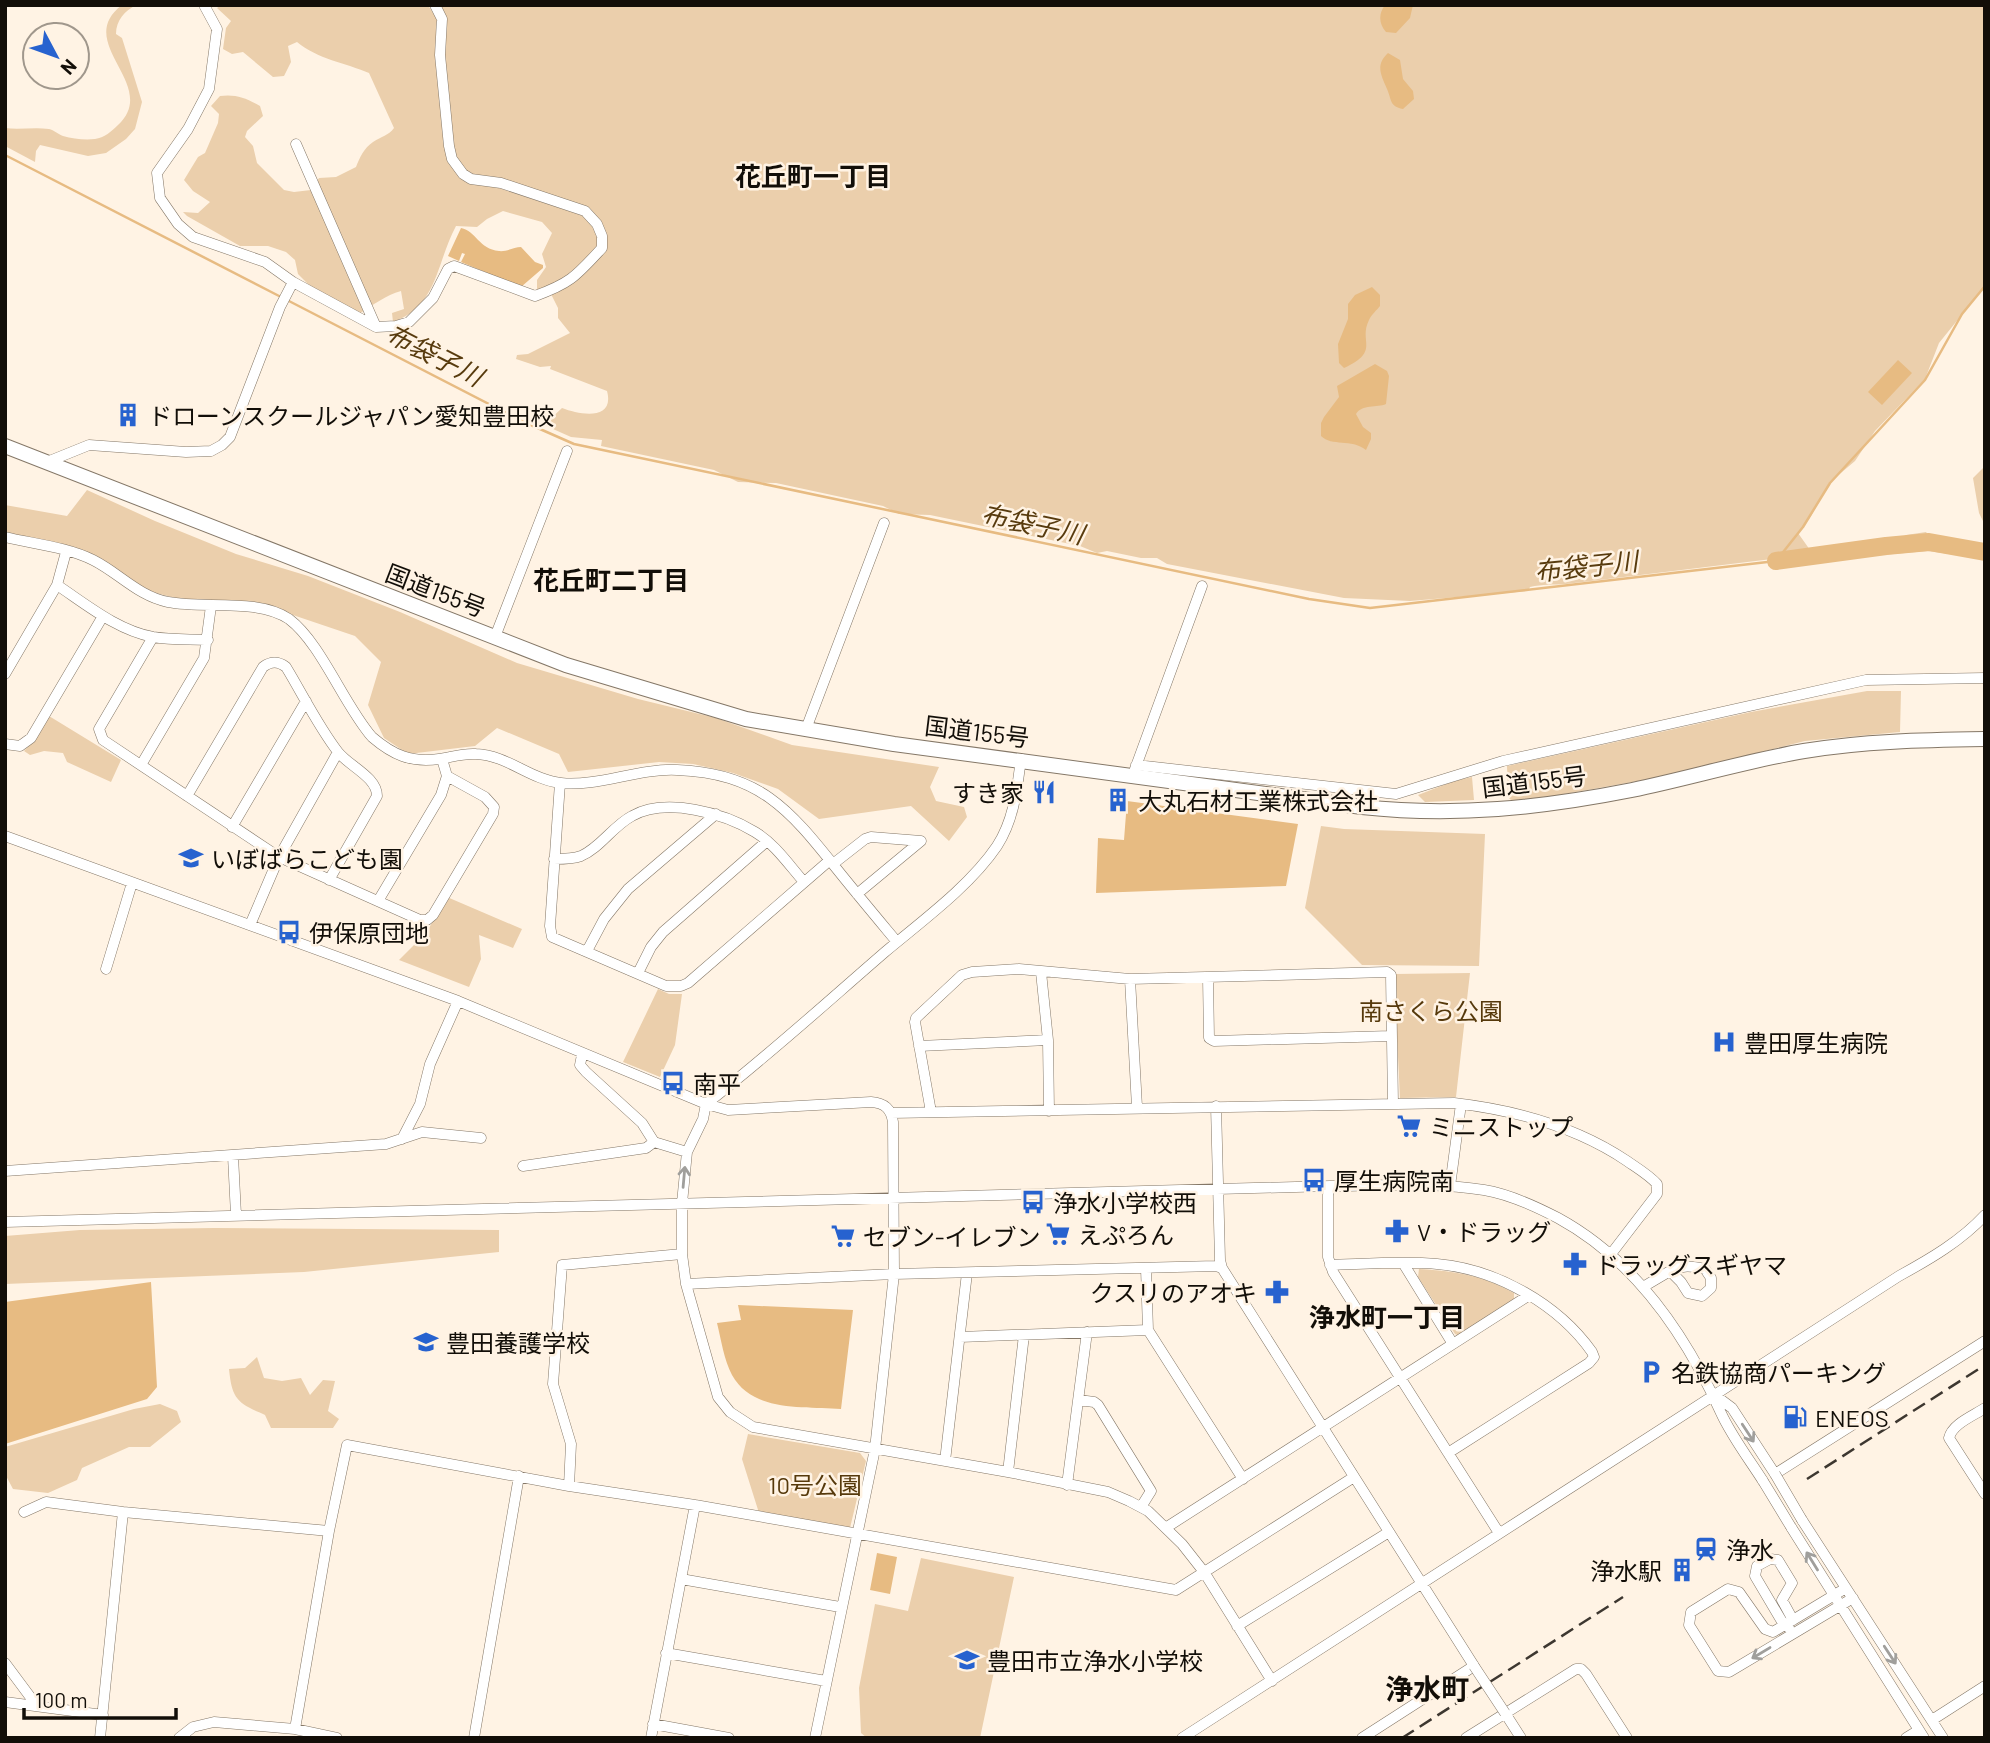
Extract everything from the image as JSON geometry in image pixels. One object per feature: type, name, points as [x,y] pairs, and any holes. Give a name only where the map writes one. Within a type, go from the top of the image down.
[{"type":"highway","name":"国道155号","points":[[5,446],[566,665],[746,719],[894,744],[1135,771],[1362,807],[1398,811],[1484,812],[1564,803],[1633,790],[1803,751],[1856,744],[1985,739]]},
{"type":"street","points":[[204,5],[217,29],[209,89],[188,129],[157,173],[160,198],[178,224],[193,237],[265,262],[291,284],[376,327],[409,322],[433,298],[448,269],[454,266],[535,296],[558,288],[575,278],[602,248],[603,243],[597,224],[585,211],[501,183],[478,181],[463,174],[452,159],[440,55],[442,19],[435,5]]},
{"type":"street","points":[[296,144],[376,327]]},
{"type":"street","points":[[47,463],[89,445],[186,452],[211,451],[222,445],[230,437],[291,284]]},
{"type":"street","points":[[495,637],[567,452]]},
{"type":"street","points":[[806,729],[884,523]]},
{"type":"street","points":[[5,537],[93,560],[153,598],[172,603],[259,608],[280,614],[306,635],[361,723],[383,748],[403,757],[426,760],[469,754],[487,755],[560,783],[662,770],[704,772],[751,787],[782,806],[802,826],[897,942]]},
{"type":"street","points":[[5,674],[57,585],[66,551]]},
{"type":"street","points":[[57,585],[103,616],[125,627],[153,637],[208,640]]},
{"type":"street","points":[[1202,586],[1135,771],[1396,794],[1503,761],[1866,680],[1985,678]]},
{"type":"street","points":[[141,765],[204,658],[211,606]]},
{"type":"street","points":[[5,744],[20,746],[31,738],[103,616]]},
{"type":"street","points":[[153,637],[99,729],[103,740],[279,857],[419,920],[427,920],[433,915],[493,814],[494,807],[485,797],[447,776]]},
{"type":"street","points":[[187,796],[263,667],[276,662],[286,667],[338,752],[374,785],[377,796],[329,880]]},
{"type":"street","points":[[232,827],[306,701]]},
{"type":"street","points":[[250,925],[279,857],[338,752]]},
{"type":"street","points":[[378,901],[441,794],[447,776],[442,759]]},
{"type":"street","points":[[1021,760],[1014,806],[998,844],[970,877],[706,1104],[703,1119],[687,1152],[682,1203],[682,1254],[686,1284],[718,1397],[730,1412],[753,1427],[1108,1492],[1141,1507],[1167,1527],[1204,1572],[1272,1681]]},
{"type":"street","points":[[560,783],[550,926],[552,937],[666,986],[688,983],[804,882],[865,839],[871,837],[921,841],[857,894]]},
{"type":"street","points":[[554,859],[583,855],[631,816],[651,809],[670,807],[716,814],[757,833],[804,882]]},
{"type":"street","points":[[587,951],[604,919],[628,889],[716,814]]},
{"type":"street","points":[[5,836],[458,1001],[582,1055],[706,1104],[728,1110],[880,1103],[887,1107],[891,1113],[894,1274],[875,1449],[840,1607],[815,1738]]},
{"type":"street","points":[[638,973],[651,947],[663,932],[766,841]]},
{"type":"street","points":[[106,969],[132,883]]},
{"type":"street","points":[[931,1112],[916,1018],[962,975],[1010,969],[1130,979],[1387,972],[1391,975],[1393,1104]]},
{"type":"street","points":[[1041,972],[1048,1040],[1049,1111]]},
{"type":"street","points":[[1208,977],[1209,1038],[1214,1041],[1391,1036]]},
{"type":"street","points":[[1130,979],[1137,1107]]},
{"type":"street","points":[[402,1139],[420,1104],[430,1064],[458,1001]]},
{"type":"street","points":[[919,1046],[1048,1040]]},
{"type":"street","points":[[582,1055],[580,1065],[642,1123],[654,1142],[687,1152]]},
{"type":"street","points":[[891,1113],[1393,1104],[1461,1104],[1509,1111],[1560,1127],[1615,1153],[1657,1184],[1657,1194],[1611,1254]]},
{"type":"street","points":[[1450,1186],[1461,1104]]},
{"type":"street","points":[[1216,1106],[1222,1268],[1521,1738]]},
{"type":"street","points":[[5,1171],[386,1143],[422,1132],[481,1138]]},
{"type":"street","points":[[523,1166],[646,1149],[654,1142]]},
{"type":"street","points":[[233,1156],[236,1215]]},
{"type":"street","points":[[1330,1186],[1330,1265],[1499,1533]]},
{"type":"street","points":[[5,1222],[1330,1186],[1450,1186],[1487,1191],[1542,1210],[1589,1237],[1611,1254],[1643,1287],[1681,1337],[1715,1396],[1722,1414],[1921,1734],[1906,1738]]},
{"type":"street","points":[[1182,1738],[1941,1251],[1985,1215]]},
{"type":"street","points":[[569,1486],[571,1444],[552,1384],[562,1265],[682,1254]]},
{"type":"street","points":[[1403,1263],[1453,1344]]},
{"type":"street","points":[[1330,1265],[1436,1264],[1479,1273],[1528,1296],[1567,1323],[1584,1341],[1594,1357],[1448,1453]]},
{"type":"street","points":[[686,1284],[894,1274],[1216,1266],[1222,1268]]},
{"type":"street","points":[[1146,1268],[1147,1330],[1243,1479]]},
{"type":"street","points":[[1643,1287],[1670,1271]]},
{"type":"street","points":[[945,1461],[967,1273]]},
{"type":"street","points":[[1167,1527],[1528,1296]]},
{"type":"street","points":[[960,1337],[1147,1330]]},
{"type":"street","points":[[1067,1485],[1087,1332]]},
{"type":"street","points":[[1008,1472],[1024,1335]]},
{"type":"street","points":[[1775,1475],[1985,1341]]},
{"type":"street","points":[[1715,1396],[1732,1408],[1943,1738]]},
{"type":"street","points":[[1079,1400],[1098,1405],[1151,1491],[1141,1507]]},
{"type":"street","points":[[1985,1408],[1955,1426],[1949,1438],[1985,1494]]},
{"type":"street","points":[[295,1729],[329,1531],[347,1446],[1176,1590],[1354,1477]]},
{"type":"street","points":[[474,1738],[519,1476]]},
{"type":"street","points":[[24,1512],[46,1502],[329,1531]]},
{"type":"street","points":[[651,1738],[695,1506]]},
{"type":"street","points":[[100,1738],[123,1512]]},
{"type":"street","points":[[1237,1626],[1389,1532]]},
{"type":"street","points":[[1788,1622],[1782,1600],[1792,1583],[1778,1560],[1770,1559],[1757,1566],[1755,1576],[1788,1622],[1796,1632]]},
{"type":"street","points":[[681,1579],[840,1607]]},
{"type":"street","points":[[1846,1588],[1773,1632],[1765,1629],[1740,1592],[1728,1589],[1691,1612],[1689,1625],[1718,1671],[1729,1672],[1853,1598]]},
{"type":"street","points":[[666,1653],[826,1681]]},
{"type":"street","points":[[5,1663],[37,1706]]},
{"type":"street","points":[[1362,1738],[1474,1666]]},
{"type":"street","points":[[1466,1738],[1576,1669],[1581,1669],[1586,1674],[1627,1738]]},
{"type":"street","points":[[1932,1720],[1985,1686]]},
{"type":"street","points":[[5,1702],[103,1715]]},
{"type":"street","points":[[179,1738],[193,1727],[214,1722],[295,1729],[337,1738]]},
{"type":"street","points":[[653,1724],[729,1738]]},
{"type":"green space","points":[[122,5],[136,5],[122,16],[116,34],[122,38],[142,102],[135,129],[106,153],[88,156],[40,145],[36,151],[35,162],[5,146],[5,128],[49,129],[67,137],[91,139],[105,136],[118,125],[128,110],[130,95],[106,34],[109,19]]},
{"type":"green space","points":[[221,5],[428,5],[438,21],[437,56],[459,175],[584,216],[598,238],[599,247],[560,282],[537,290],[537,280],[546,267],[542,254],[552,233],[542,222],[503,211],[477,227],[456,226],[427,294],[408,315],[393,322],[392,313],[404,309],[401,291],[359,314],[310,286],[298,274],[295,260],[286,252],[268,246],[240,246],[187,216],[183,212],[198,213],[210,202],[193,191],[184,180],[198,157],[205,153],[218,123],[219,114],[211,106],[220,96],[241,97],[260,106],[263,116],[247,131],[245,137],[253,146],[257,163],[284,190],[294,192],[311,190],[319,178],[336,177],[356,167],[367,147],[394,128],[369,73],[323,57],[297,42],[288,46],[291,62],[284,76],[273,77],[243,52],[232,54],[223,49],[226,28],[231,21],[217,8]]},
{"type":"green space","points":[[437,5],[1985,5],[1985,286],[1939,343],[1925,379],[1875,431],[1855,461],[1829,483],[1798,533],[1810,550],[1835,554],[1887,548],[1906,535],[1926,532],[1937,546],[1961,549],[1985,543],[1985,559],[1928,551],[1802,562],[1772,559],[1539,585],[1530,587],[1528,591],[1410,601],[1344,598],[1167,564],[1157,558],[1141,558],[1107,551],[1097,553],[1080,546],[930,515],[899,514],[883,506],[776,483],[738,482],[714,470],[601,446],[602,440],[571,437],[544,425],[562,408],[586,414],[601,411],[608,401],[607,391],[550,369],[551,366],[540,367],[516,359],[517,355],[528,354],[570,333],[558,318],[558,308],[551,294],[604,250],[595,217],[466,174],[452,150]]},
{"type":"green space","points":[[1985,466],[1985,525],[1979,513],[1973,478]]},
{"type":"green space","points":[[87,490],[236,554],[308,576],[400,612],[517,663],[638,699],[716,718],[792,745],[939,767],[930,787],[936,801],[964,807],[967,817],[949,841],[911,806],[819,819],[778,789],[733,773],[693,764],[659,762],[568,772],[559,754],[497,728],[475,746],[408,754],[384,738],[368,705],[381,662],[355,636],[284,612],[257,606],[175,598],[145,590],[97,556],[5,532],[5,505],[67,516]]},
{"type":"green space","points":[[1867,691],[1901,691],[1900,732],[1805,741],[1666,776],[1514,803],[1508,797],[1507,766],[1751,712]]},
{"type":"green space","points":[[49,716],[121,760],[111,782],[67,762],[63,753],[44,751],[30,755],[24,751]]},
{"type":"green space","points":[[1472,777],[1474,800],[1425,802],[1418,795],[1454,781]]},
{"type":"green space","points":[[1321,826],[1485,834],[1479,966],[1362,965],[1305,908]]},
{"type":"green space","points":[[447,897],[522,929],[513,948],[479,935],[481,959],[469,987],[399,960],[426,933]]},
{"type":"green space","name":"南さくら公園","points":[[1470,973],[1456,1097],[1400,1098],[1394,974]]},
{"type":"green space","points":[[658,989],[669,994],[682,994],[675,1045],[660,1077],[623,1062]]},
{"type":"green space","points":[[80,1230],[499,1230],[499,1252],[304,1272],[5,1284],[5,1236]]},
{"type":"green space","points":[[1419,1269],[1479,1278],[1514,1293],[1514,1301],[1460,1336],[1455,1334],[1418,1277]]},
{"type":"green space","points":[[257,1357],[264,1378],[282,1381],[301,1378],[310,1395],[323,1380],[335,1381],[328,1411],[339,1419],[333,1428],[271,1428],[265,1415],[242,1403],[234,1394],[229,1369],[245,1368]]},
{"type":"green space","points":[[160,1404],[177,1411],[181,1422],[150,1447],[129,1447],[82,1468],[77,1480],[48,1493],[13,1489],[5,1474],[5,1447],[134,1409]]},
{"type":"green space","name":"10号公園","points":[[748,1434],[860,1453],[866,1461],[850,1528],[759,1513],[742,1459]]},
{"type":"green space","points":[[921,1558],[1014,1577],[980,1738],[867,1738],[861,1733],[859,1688],[875,1604],[908,1611]]},
{"type":"shaded area","points":[[1385,5],[1413,5],[1410,18],[1396,33],[1386,32],[1382,26],[1380,15]]},
{"type":"shaded area","points":[[1388,53],[1400,60],[1403,79],[1413,91],[1414,99],[1403,109],[1392,102],[1381,75],[1380,66]]},
{"type":"shaded area","points":[[461,228],[492,250],[521,247],[535,262],[543,265],[543,268],[521,287],[461,262],[465,254],[462,253],[459,261],[448,256]]},
{"type":"shaded area","points":[[1372,287],[1380,295],[1380,306],[1366,328],[1365,351],[1355,362],[1344,368],[1339,363],[1338,344],[1348,319],[1348,304],[1355,295]]},
{"type":"shaded area","points":[[1898,360],[1912,373],[1882,405],[1868,392]]},
{"type":"shaded area","points":[[1375,364],[1387,371],[1389,376],[1386,404],[1366,407],[1356,414],[1363,427],[1371,433],[1366,450],[1354,444],[1325,439],[1321,436],[1321,423],[1339,397],[1337,386]]},
{"type":"shaded area","points":[[1127,801],[1298,824],[1286,886],[1096,893],[1098,838],[1124,840]]},
{"type":"shaded area","points":[[151,1282],[157,1387],[147,1399],[5,1444],[5,1302]]},
{"type":"shaded area","points":[[738,1305],[853,1310],[841,1409],[796,1407],[766,1402],[741,1387],[729,1369],[717,1323],[741,1320]]},
{"type":"shaded area","points":[[877,1553],[897,1557],[890,1594],[870,1590]]},
{"type":"waterway","name":"布袋子川","points":[[5,155],[281,297]]},
{"type":"waterway","name":"布袋子川","points":[[287,300],[524,422],[574,444],[1309,599],[1370,608],[1776,561],[1803,527],[1830,483],[1925,380],[1962,314],[1985,286]]},
{"type":"waterway","points":[[1776,561],[1929,542],[1985,552]]},
{"type":"railway","points":[[1807,1479],[1985,1365]]},
{"type":"railway","points":[[1402,1738],[1623,1597]]},
{"type":"place","name":"ドローンスクールジャパン愛知豊田校","points":[[128,415]]},
{"type":"place","name":"すき家","points":[[1044,792]]},
{"type":"place","name":"大丸石材工業株式会社","points":[[1118,800]]},
{"type":"place","name":"いぼばらこども園","points":[[191,858]]},
{"type":"place","name":"伊保原団地","points":[[289,932]]},
{"type":"place","name":"豊田厚生病院","points":[[1724,1042]]},
{"type":"place","name":"南平","points":[[673,1083]]},
{"type":"place","name":"ミニストップ","points":[[1409,1126]]},
{"type":"place","name":"厚生病院南","points":[[1314,1180]]},
{"type":"place","name":"浄水小学校西","points":[[1033,1202]]},
{"type":"place","name":"V・ドラッグ","points":[[1397,1231]]},
{"type":"place","name":"えぷろん","points":[[1058,1234]]},
{"type":"place","name":"セブン-イレブン","points":[[843,1236]]},
{"type":"place","name":"ドラッグスギヤマ","points":[[1575,1264]]},
{"type":"place","name":"クスリのアオキ","points":[[1277,1292]]},
{"type":"place","name":"豊田養護学校","points":[[426,1342]]},
{"type":"place","name":"名鉄協商パーキング","points":[[1651,1372]]},
{"type":"place","name":"ENEOS","points":[[1795,1417]]},
{"type":"place","name":"浄水","points":[[1706,1549]]},
{"type":"place","name":"浄水駅","points":[[1682,1570]]},
{"type":"place","name":"豊田市立浄水小学校","points":[[967,1660]]},
{"type":"district","name":"花丘町一丁目","points":[[813,175]]},
{"type":"district","name":"花丘町二丁目","points":[[611,579]]},
{"type":"district","name":"浄水町一丁目","points":[[1387,1316]]},
{"type":"district","name":"浄水町","points":[[1427,1688]]}]
